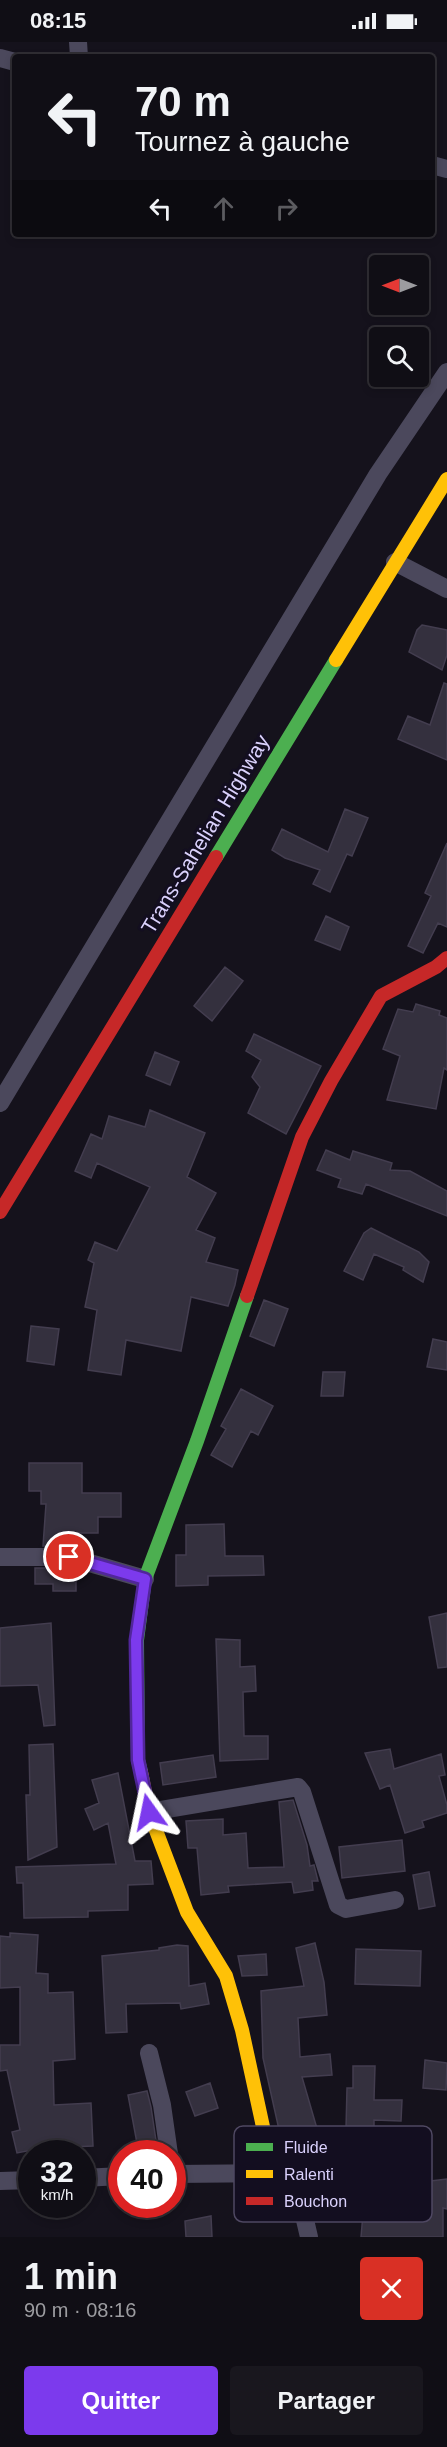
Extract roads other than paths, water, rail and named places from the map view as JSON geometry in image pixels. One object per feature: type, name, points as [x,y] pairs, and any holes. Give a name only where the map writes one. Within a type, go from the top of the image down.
[{"type":"main road","name":"Trans-Sahelian Highway","points":[[0,1212],[447,479]]},
{"type":"main road","points":[[263,2126],[242,2030],[226,1976],[187,1912],[149,1812],[138,1760],[136,1640],[145,1579],[197,1441],[302,1137],[331,1081],[381,996],[436,967],[447,958]]},
{"type":"street","points":[[0,1103],[378,474],[447,372]]},
{"type":"street","points":[[395,562],[447,589]]},
{"type":"street","points":[[0,1557],[69,1557],[145,1579]]},
{"type":"street","points":[[149,1812],[298,1787],[302,1792],[338,1905],[346,1909],[395,1900]]},
{"type":"street","points":[[149,2053],[162,2105],[167,2140]]},
{"type":"street","points":[[186,2174],[234,2173]]},
{"type":"street","points":[[0,2181],[18,2180]]},
{"type":"street","points":[[305,2222],[309,2237]]}]
